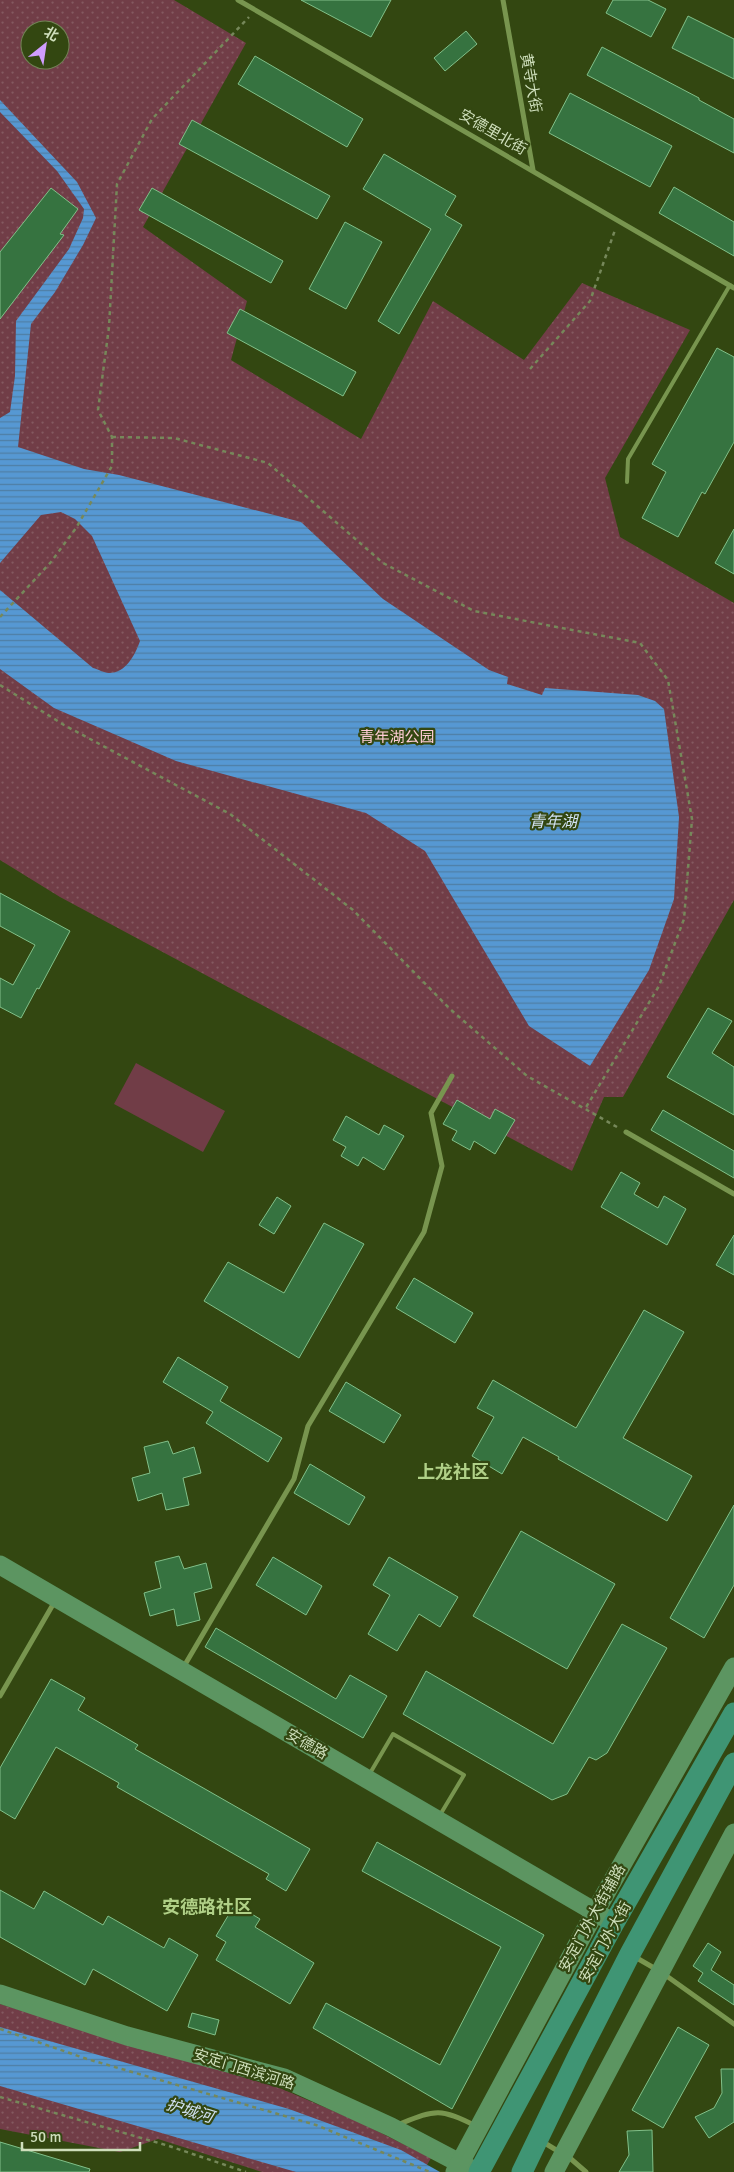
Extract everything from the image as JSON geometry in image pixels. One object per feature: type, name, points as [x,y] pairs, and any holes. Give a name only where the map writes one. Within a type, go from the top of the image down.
[{"type":"main road","name":"安定门外大街","points":[[481,2166],[614,1923],[734,1713]]},
{"type":"main road","name":"安定门外大街","points":[[522,2172],[630,1954],[734,1763]]},
{"type":"street","name":"安德里北街","points":[[238,0],[732,286]]},
{"type":"street","name":"黄寺大街","points":[[503,0],[533,170]]},
{"type":"street","points":[[181,1671],[294,1479],[308,1426],[424,1232],[442,1166],[431,1112],[452,1076]]},
{"type":"street","points":[[626,1132],[734,1194]]},
{"type":"street","name":"安德路","points":[[0,1565],[614,1923]]},
{"type":"street","points":[[0,1696],[57,1598]]},
{"type":"street","name":"安定门外大街辅路","points":[[455,2172],[594,1912],[734,1667]]},
{"type":"street","points":[[554,2172],[734,1833]]},
{"type":"street","points":[[630,1954],[661,1972],[734,2024]]},
{"type":"street","name":"安定门西滨河路","points":[[0,1994],[127,2036],[284,2078],[481,2166]]},
{"type":"street","points":[[391,2127],[430,2112],[451,2114],[479,2127]]},
{"type":"street","points":[[538,2139],[564,2154],[586,2172]]},
{"type":"lane","points":[[627,482],[628,459],[732,286]]},
{"type":"lane","points":[[366,1779],[393,1734],[448,1765],[464,1775],[438,1820]]},
{"type":"path","points":[[0,617],[51,562],[76,528],[112,466],[112,437],[98,410],[109,328],[117,184],[152,119],[256,10]]},
{"type":"path","points":[[530,369],[590,301],[619,220]]},
{"type":"path","points":[[112,437],[174,438],[268,462],[384,563],[474,611],[640,643],[668,680],[692,819],[684,919],[659,986],[585,1109]]},
{"type":"path","points":[[0,685],[64,725],[230,814],[353,910],[450,1009],[528,1076],[626,1132]]},
{"type":"path","points":[[0,2029],[87,2058],[316,2125],[430,2172]]},
{"type":"path","points":[[0,2097],[169,2146],[246,2172]]},
{"type":"green space","name":"青年湖公园","points":[[0,0],[174,0],[246,43],[143,227],[247,301],[231,360],[361,439],[433,301],[524,360],[582,283],[690,330],[605,478],[620,537],[734,603],[734,900],[623,1097],[604,1097],[572,1171],[60,897],[0,860]]},
{"type":"green space","points":[[136,1063],[225,1111],[203,1152],[114,1104]]},
{"type":"green space","points":[[0,2004],[282,2089],[359,2122],[431,2158],[423,2172],[262,2172],[158,2139],[120,2152],[0,2129]]},
{"type":"water","name":"青年湖","points":[[0,100],[77,182],[96,218],[83,245],[55,292],[31,324],[18,447],[84,469],[119,475],[301,522],[383,599],[489,670],[508,677],[507,684],[542,695],[545,688],[638,695],[655,701],[664,709],[679,817],[674,899],[649,970],[590,1066],[529,1026],[425,851],[366,813],[176,761],[54,708],[0,669],[0,590],[93,668],[103,672],[115,672],[125,667],[140,641],[92,536],[75,519],[61,512],[41,515],[0,563],[0,418],[10,412],[15,376],[16,321],[69,249],[83,218],[84,209],[57,171],[0,112]]},
{"type":"water","name":"护城河","points":[[0,2027],[289,2109],[401,2150],[440,2172],[296,2172],[0,2086]]},
{"type":"building","points":[[301,0],[391,0],[371,37]]},
{"type":"building","points":[[613,0],[648,0],[666,9],[651,37],[606,13]]},
{"type":"building","points":[[688,16],[734,39],[734,79],[672,48]]},
{"type":"building","points":[[466,31],[477,44],[445,71],[434,58]]},
{"type":"building","points":[[602,47],[699,98],[699,100],[734,119],[734,153],[587,75]]},
{"type":"building","points":[[255,56],[363,119],[347,147],[238,84]]},
{"type":"building","points":[[570,93],[672,146],[650,187],[549,133]]},
{"type":"building","points":[[192,120],[330,196],[317,219],[179,144]]},
{"type":"building","points":[[384,154],[456,196],[445,215],[462,225],[399,334],[378,321],[431,229],[363,189]]},
{"type":"building","points":[[674,187],[734,222],[734,256],[659,213]]},
{"type":"building","points":[[51,188],[78,209],[60,234],[64,235],[0,319],[0,252]]},
{"type":"building","points":[[152,188],[283,261],[271,283],[139,210]]},
{"type":"building","points":[[345,222],[382,242],[346,309],[309,289]]},
{"type":"building","points":[[240,309],[356,372],[343,396],[227,333]]},
{"type":"building","points":[[717,348],[734,357],[734,442],[705,494],[702,492],[678,537],[642,518],[666,472],[652,464]]},
{"type":"building","points":[[734,529],[734,574],[715,563]]},
{"type":"building","points":[[0,893],[70,931],[21,1018],[0,1007],[0,978],[13,985],[35,945],[0,926]]},
{"type":"building","points":[[708,1008],[732,1021],[712,1053],[734,1067],[734,1115],[667,1077]]},
{"type":"building","points":[[457,1100],[490,1119],[495,1109],[515,1120],[495,1154],[474,1141],[470,1150],[452,1140],[457,1131],[443,1124]]},
{"type":"building","points":[[663,1110],[734,1151],[734,1178],[651,1130]]},
{"type":"building","points":[[346,1116],[379,1135],[384,1125],[404,1136],[384,1170],[363,1157],[358,1166],[341,1156],[346,1147],[333,1140]]},
{"type":"building","points":[[621,1172],[640,1183],[634,1194],[658,1208],[664,1196],[686,1209],[667,1245],[601,1207]]},
{"type":"building","points":[[277,1197],[291,1206],[274,1234],[259,1225]]},
{"type":"building","points":[[324,1223],[364,1244],[299,1358],[204,1301],[228,1262],[284,1293]]},
{"type":"building","points":[[734,1235],[734,1275],[716,1265]]},
{"type":"building","points":[[414,1278],[473,1313],[455,1343],[396,1308]]},
{"type":"building","points":[[644,1310],[684,1332],[623,1438],[692,1476],[667,1521],[523,1437],[502,1474],[472,1456],[494,1417],[477,1408],[493,1380],[576,1428]]},
{"type":"building","points":[[178,1357],[228,1387],[220,1401],[282,1438],[268,1462],[206,1423],[213,1412],[163,1382]]},
{"type":"building","points":[[346,1382],[401,1415],[384,1443],[329,1411]]},
{"type":"building","points":[[168,1441],[173,1454],[194,1447],[201,1473],[183,1478],[189,1505],[166,1510],[162,1493],[138,1501],[132,1478],[150,1473],[144,1447]]},
{"type":"building","points":[[310,1464],[365,1497],[349,1525],[294,1493]]},
{"type":"building","points":[[734,1505],[734,1585],[704,1638],[670,1618]]},
{"type":"building","points":[[521,1531],[615,1584],[567,1669],[473,1616]]},
{"type":"building","points":[[179,1556],[184,1569],[206,1563],[212,1588],[194,1593],[200,1620],[177,1626],[174,1609],[150,1616],[144,1593],[161,1588],[155,1562]]},
{"type":"building","points":[[273,1557],[322,1586],[306,1615],[256,1585]]},
{"type":"building","points":[[389,1557],[458,1597],[440,1627],[419,1614],[397,1651],[368,1634],[390,1595],[373,1585]]},
{"type":"building","points":[[622,1624],[667,1648],[607,1753],[596,1760],[589,1757],[567,1794],[552,1800],[403,1714],[426,1671],[553,1744]]},
{"type":"building","points":[[216,1628],[336,1699],[350,1675],[387,1696],[363,1738],[205,1647]]},
{"type":"building","points":[[51,1679],[85,1698],[78,1710],[138,1745],[135,1749],[310,1849],[286,1891],[266,1879],[269,1874],[117,1787],[119,1783],[56,1747],[15,1819],[0,1810],[0,1768]]},
{"type":"building","points":[[377,1842],[544,1935],[452,2109],[313,2028],[326,2003],[440,2065],[501,1947],[362,1871]]},
{"type":"building","points":[[0,1890],[34,1909],[44,1891],[103,1925],[108,1916],[164,1948],[169,1938],[198,1955],[167,2011],[93,1969],[85,1985],[0,1937]]},
{"type":"building","points":[[235,1904],[260,1919],[255,1927],[314,1963],[290,2004],[216,1960],[226,1942],[216,1936]]},
{"type":"building","points":[[708,1943],[721,1952],[711,1970],[734,1985],[734,2005],[698,1981],[703,1973],[693,1966]]},
{"type":"building","points":[[192,2013],[219,2020],[215,2035],[188,2027]]},
{"type":"building","points":[[678,2027],[709,2045],[663,2128],[632,2110]]},
{"type":"building","points":[[721,2069],[734,2069],[734,2122],[709,2138],[695,2117],[714,2108],[722,2093]]},
{"type":"building","points":[[652,2130],[653,2172],[619,2172],[629,2155],[627,2131]]},
{"type":"building","points":[[0,2142],[90,2169],[89,2172],[0,2172]]},
{"type":"district","name":"上龙社区","points":[[453,1472]]},
{"type":"district","name":"安德路社区","points":[[207,1907]]}]
